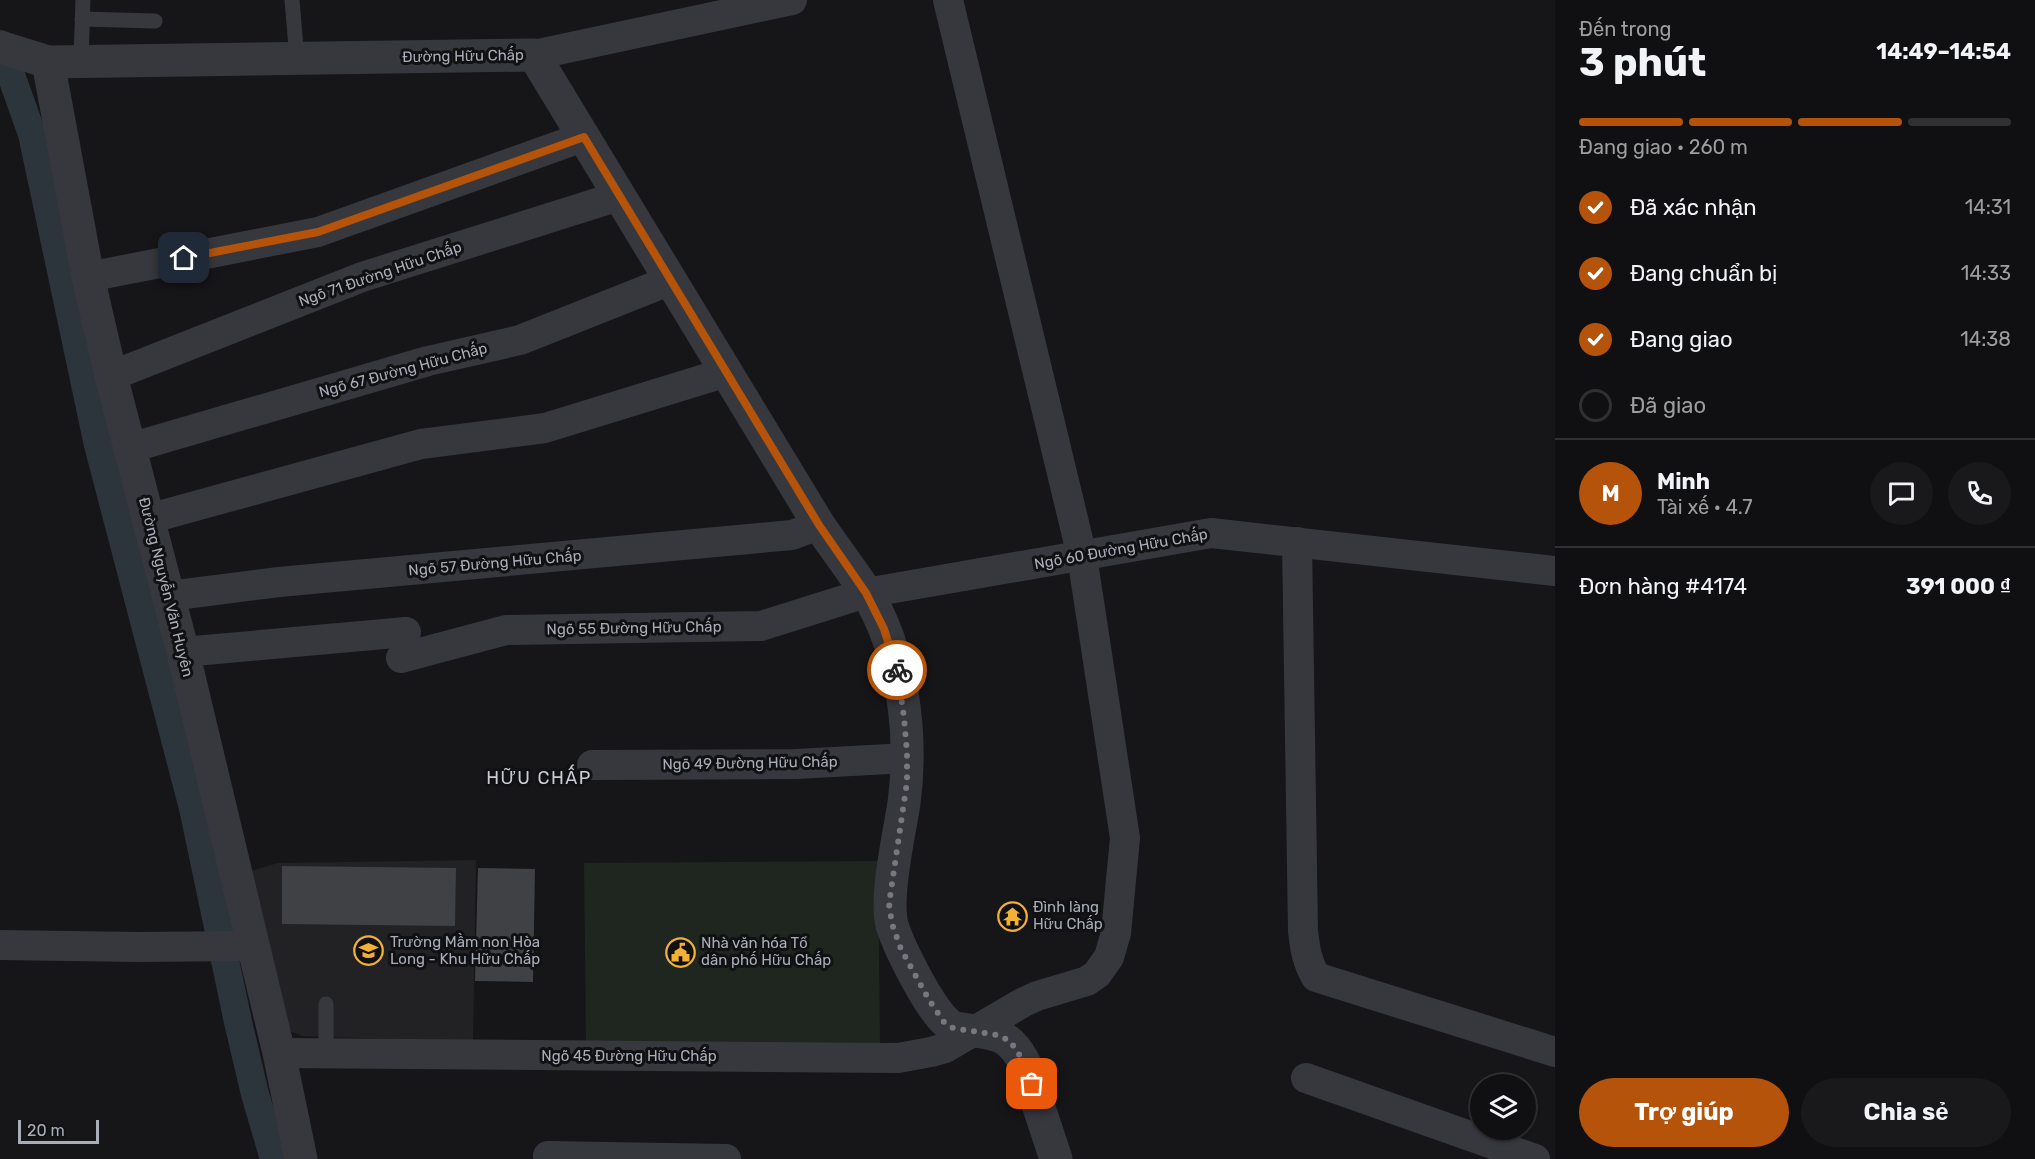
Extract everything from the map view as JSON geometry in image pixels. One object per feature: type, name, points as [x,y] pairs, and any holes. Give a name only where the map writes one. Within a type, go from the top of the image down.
[{"type":"street","points":[[534,55],[792,0]]},
{"type":"street","name":"Ngõ 45 Đường Hữu Chấp","points":[[279,1053],[898,1058],[945,1048],[1022,1003],[1037,996],[1087,981],[1097,974],[1108,957],[1116,933],[1125,838],[1082,556],[948,0]]},
{"type":"street","points":[[8,49],[48,62]]},
{"type":"street","name":"Đường Hữu Chấp","points":[[48,62],[534,55],[819,525],[866,593],[884,629],[897,665],[903,698],[907,758],[907,782],[889,904],[892,924],[901,949],[944,1022],[953,1028],[997,1035],[1010,1041],[1016,1047],[1024,1062],[1056,1159]]},
{"type":"street","name":"Đường Nguyễn Văn Huyên","points":[[48,62],[88,277],[111,376],[183,652],[279,1053],[301,1159]]},
{"type":"street","points":[[88,277],[318,232],[584,137]]},
{"type":"street","name":"Ngõ 71 Đường Hữu Chấp","points":[[111,376],[362,277],[619,196]]},
{"type":"street","name":"Ngõ 67 Đường Hữu Chấp","points":[[130,448],[428,361],[520,340],[671,280]]},
{"type":"street","points":[[148,519],[421,444],[545,428],[727,372]]},
{"type":"street","name":"Ngõ 57 Đường Hữu Chấp","points":[[169,596],[279,582],[792,535],[819,525]]},
{"type":"street","name":"Ngõ 60 Đường Hữu Chấp","points":[[866,593],[1211,533],[1555,571]]},
{"type":"street","points":[[1297,542],[1303,932],[1309,966],[1316,977],[1555,1052]]},
{"type":"street","name":"Ngõ 55 Đường Hữu Chấp","points":[[183,652],[404,645],[506,630],[761,626],[866,593]]},
{"type":"street","name":"Ngõ 49 Đường Hữu Chấp","points":[[592,765],[796,764],[907,758]]},
{"type":"street","points":[[0,945],[252,946]]},
{"type":"street","points":[[1306,1078],[1535,1159]]},
{"type":"street","points":[[548,1156],[726,1159]]},
{"type":"lane","points":[[81,61],[83,0]]},
{"type":"lane","points":[[292,0],[297,59]]},
{"type":"lane","points":[[82,19],[155,21]]},
{"type":"lane","points":[[326,1004],[326,1054]]},
{"type":"shaded area","name":"Trường Mầm non Hòa Long - Khu Hữu Chấp","points":[[476,860],[473,1042],[302,1036],[284,1029],[244,873],[278,863]]},
{"type":"shaded area","points":[[878,861],[880,1044],[586,1046],[584,863]]},
{"type":"building","points":[[282,866],[456,868],[455,926],[282,924]]},
{"type":"building","points":[[478,868],[535,869],[533,982],[475,981]]},
{"type":"waterway","points":[[0,44],[32,134],[98,445],[193,808],[238,1022],[255,1094],[274,1159]]},
{"type":"way so far","points":[[897,670],[903,698],[907,782],[889,904],[892,924],[901,949],[944,1022],[953,1028],[997,1035],[1010,1041],[1024,1062],[1032,1084]]},
{"type":"place","name":"Đình làng Hữu Chấp","points":[[1012,916]]},
{"type":"place","name":"Trường Mầm non Hòa Long - Khu Hữu Chấp","points":[[369,951]]},
{"type":"place","name":"Nhà văn hóa Tổ dân phố Hữu Chấp","points":[[680,952]]},
{"type":"district","name":"HỮU CHẤP","points":[[539,778]]},
{"type":"route","points":[[184,258],[318,232],[584,137],[819,525],[866,593],[884,629],[897,670]]}]
